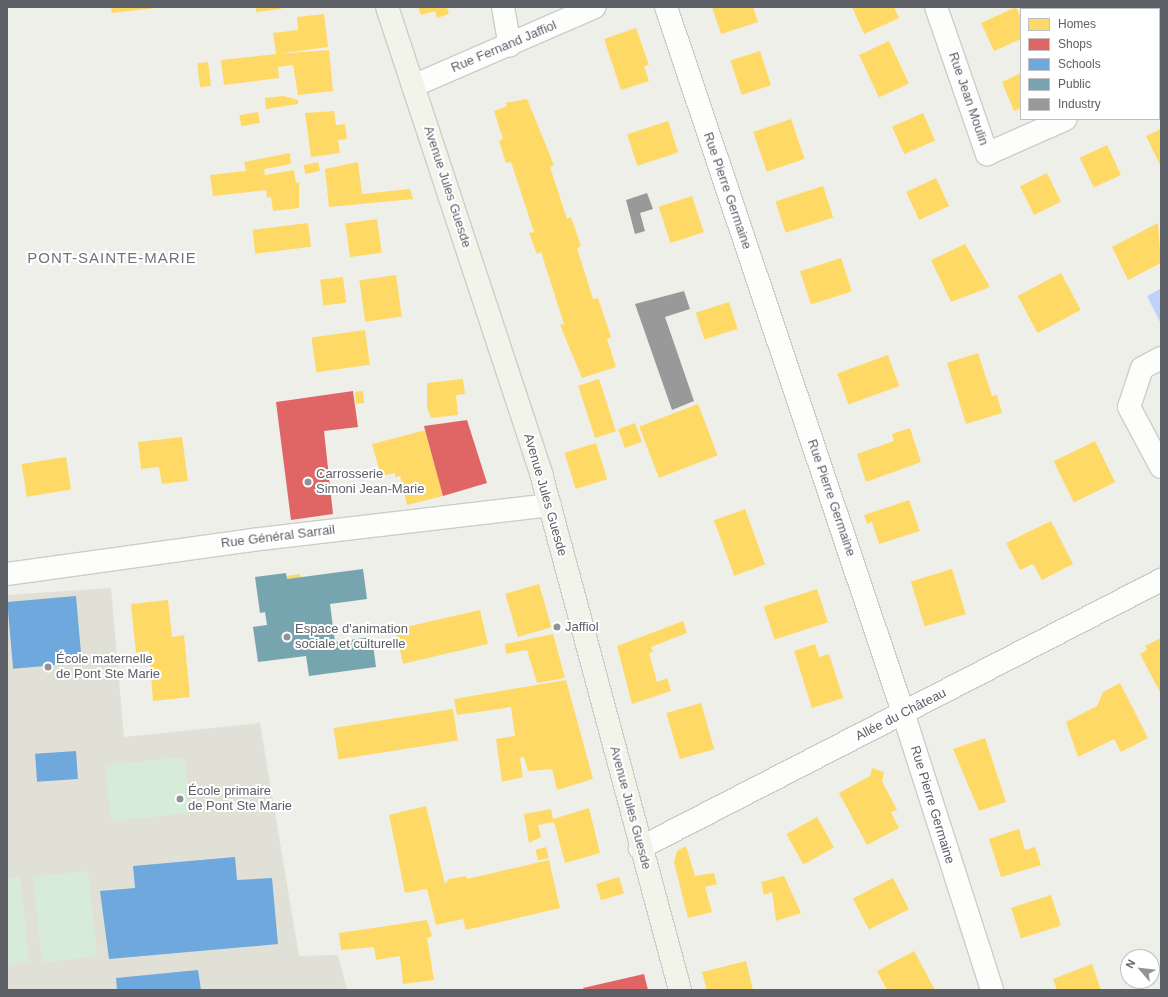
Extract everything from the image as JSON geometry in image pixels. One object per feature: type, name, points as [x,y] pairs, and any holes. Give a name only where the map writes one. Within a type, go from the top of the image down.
[{"type":"main road","name":"Avenue Jules Guesde","points":[[387,7],[550,505],[640,848],[680,990]]},
{"type":"street","points":[[503,7],[510,45]]},
{"type":"street","name":"Rue Fernand Jaffiol","points":[[413,86],[595,7]]},
{"type":"street","name":"Rue Pierre Germaine","points":[[666,7],[903,714],[992,990]]},
{"type":"street","name":"Rue Jean Moulin","points":[[936,7],[987,154],[1064,120]]},
{"type":"street","points":[[1161,358],[1142,368],[1129,407],[1161,467]]},
{"type":"street","name":"Rue Général Sarrail","points":[[7,574],[252,540],[550,505]]},
{"type":"street","name":"Allée du Château","points":[[640,848],[1161,580]]},
{"type":"shaded area","name":"École primaire de Pont Ste Marie","points":[[111,588],[124,737],[260,723],[299,956],[338,955],[347,990],[7,990],[7,595]]},
{"type":"green space","points":[[184,757],[190,813],[111,821],[105,765]]},
{"type":"green space","points":[[88,871],[97,957],[42,962],[33,877]]},
{"type":"green space","points":[[20,877],[29,962],[7,964],[7,878]]},
{"type":"water","points":[[1160,289],[1161,290],[1161,324],[1147,296]]},
{"type":"building: Homes","points":[[111,7],[155,7],[155,8],[112,13]]},
{"type":"building: Homes","points":[[256,7],[281,7],[281,9],[256,12]]},
{"type":"building: Homes","points":[[418,7],[447,7],[449,14],[437,18],[435,11],[421,15]]},
{"type":"building: Homes","points":[[712,7],[753,7],[758,22],[721,34]]},
{"type":"building: Homes","points":[[852,7],[894,7],[899,18],[864,34]]},
{"type":"building: Homes","points":[[1016,7],[1020,16],[1020,39],[994,51],[981,23]]},
{"type":"building: Homes","points":[[1116,7],[1116,8],[1100,8]]},
{"type":"building: Homes","points":[[1152,7],[1161,7],[1161,16],[1160,8]]},
{"type":"building: Homes","points":[[324,14],[328,47],[276,54],[273,33],[298,30],[297,17]]},
{"type":"building: Homes","points":[[636,28],[649,65],[644,66],[649,81],[621,90],[604,39]]},
{"type":"building: Homes","points":[[889,41],[909,84],[879,98],[859,55]]},
{"type":"building: Homes","points":[[329,50],[333,91],[298,95],[293,65],[278,67],[279,78],[224,85],[221,60]]},
{"type":"building: Homes","points":[[760,51],[771,85],[742,95],[731,61]]},
{"type":"building: Homes","points":[[208,62],[211,86],[200,87],[197,63]]},
{"type":"building: Homes","points":[[1020,73],[1020,108],[1014,111],[1002,82]]},
{"type":"building: Homes","points":[[283,96],[298,100],[298,104],[266,109],[265,98]]},
{"type":"building: Homes","points":[[527,99],[554,165],[550,167],[567,219],[571,217],[581,246],[577,248],[593,299],[598,298],[611,337],[607,339],[616,367],[582,378],[560,325],[564,324],[541,252],[537,254],[529,233],[534,232],[511,162],[506,163],[499,141],[503,139],[494,111],[507,106],[505,103]]},
{"type":"building: Homes","points":[[334,111],[336,125],[345,124],[347,139],[338,140],[340,153],[311,157],[305,113]]},
{"type":"building: Homes","points":[[258,112],[260,123],[241,126],[239,115]]},
{"type":"building: Homes","points":[[923,113],[935,140],[904,154],[892,127]]},
{"type":"building: Homes","points":[[791,119],[805,159],[767,172],[753,132]]},
{"type":"building: Homes","points":[[668,121],[678,152],[637,166],[627,134]]},
{"type":"building: Homes","points":[[1161,129],[1161,167],[1146,136]]},
{"type":"building: Homes","points":[[1107,145],[1121,175],[1094,188],[1080,158]]},
{"type":"building: Homes","points":[[290,153],[291,164],[264,169],[265,175],[294,170],[296,183],[299,182],[299,208],[273,211],[271,197],[267,198],[266,190],[213,196],[210,175],[246,171],[244,162]]},
{"type":"building: Homes","points":[[318,162],[320,171],[305,174],[303,165]]},
{"type":"building: Homes","points":[[358,162],[362,194],[410,189],[413,199],[329,207],[325,169]]},
{"type":"building: Homes","points":[[1047,173],[1061,202],[1034,215],[1020,186]]},
{"type":"building: Homes","points":[[936,178],[949,206],[919,220],[906,192]]},
{"type":"building: Homes","points":[[823,186],[833,217],[786,233],[775,201]]},
{"type":"building: Homes","points":[[692,196],[704,232],[670,243],[659,207]]},
{"type":"building: Homes","points":[[377,219],[382,253],[350,257],[345,223]]},
{"type":"building: Homes","points":[[308,223],[311,247],[255,254],[252,230]]},
{"type":"building: Homes","points":[[1158,223],[1161,263],[1128,280],[1112,247]]},
{"type":"building: Homes","points":[[965,244],[990,287],[951,302],[931,260]]},
{"type":"building: Homes","points":[[841,258],[852,291],[811,305],[800,271]]},
{"type":"building: Homes","points":[[1061,273],[1081,310],[1037,333],[1018,296]]},
{"type":"building: Homes","points":[[396,275],[402,317],[365,322],[359,280]]},
{"type":"building: Homes","points":[[343,277],[346,303],[323,306],[320,280]]},
{"type":"building: Homes","points":[[729,302],[738,329],[704,339],[696,313]]},
{"type":"building: Homes","points":[[365,330],[370,365],[316,372],[312,338]]},
{"type":"building: Homes","points":[[978,353],[992,396],[997,395],[1002,413],[966,424],[947,363]]},
{"type":"building: Homes","points":[[888,355],[899,386],[849,404],[837,373]]},
{"type":"building: Homes","points":[[463,379],[465,394],[456,395],[458,415],[431,418],[427,407],[427,383]]},
{"type":"building: Homes","points":[[599,379],[616,431],[595,438],[578,386]]},
{"type":"building: Homes","points":[[363,391],[364,403],[356,404],[355,392]]},
{"type":"building: Homes","points":[[698,404],[718,455],[659,478],[639,427]]},
{"type":"building: Homes","points":[[635,423],[642,442],[625,448],[618,429]]},
{"type":"building: Homes","points":[[910,428],[921,462],[866,482],[857,454],[894,441],[892,434]]},
{"type":"building: Homes","points":[[426,430],[443,496],[407,505],[400,476],[395,477],[395,473],[381,476],[372,444]]},
{"type":"building: Homes","points":[[182,437],[188,481],[162,484],[159,467],[141,469],[138,442]]},
{"type":"building: Homes","points":[[1095,441],[1115,482],[1074,503],[1054,461]]},
{"type":"building: Homes","points":[[596,443],[607,479],[576,489],[564,453]]},
{"type":"building: Homes","points":[[66,457],[71,490],[27,497],[22,464]]},
{"type":"building: Homes","points":[[909,500],[920,531],[879,544],[872,522],[867,524],[864,515]]},
{"type":"building: Homes","points":[[745,509],[765,564],[734,576],[714,520]]},
{"type":"building: Homes","points":[[1051,521],[1073,564],[1042,580],[1033,564],[1020,570],[1006,543]]},
{"type":"building: Homes","points":[[952,569],[966,614],[925,627],[911,582]]},
{"type":"building: Homes","points":[[300,574],[301,578],[287,579],[286,576]]},
{"type":"building: Homes","points":[[539,584],[551,627],[518,637],[505,594]]},
{"type":"building: Homes","points":[[817,589],[828,622],[775,640],[764,606]]},
{"type":"building: Homes","points":[[168,600],[172,637],[184,635],[190,697],[153,701],[149,651],[136,653],[131,604]]},
{"type":"building: Homes","points":[[480,610],[488,644],[403,664],[395,630]]},
{"type":"building: Homes","points":[[683,621],[687,633],[651,647],[653,652],[649,653],[657,682],[667,678],[671,691],[632,704],[617,646]]},
{"type":"building: Homes","points":[[553,634],[565,678],[537,683],[527,650],[506,654],[505,644]]},
{"type":"building: Homes","points":[[1161,638],[1161,694],[1140,654],[1147,650],[1145,646]]},
{"type":"building: Homes","points":[[815,644],[819,657],[829,654],[843,698],[812,708],[794,651]]},
{"type":"building: Homes","points":[[566,680],[593,779],[557,790],[552,769],[528,771],[524,757],[520,758],[523,777],[502,782],[496,739],[515,736],[511,707],[457,715],[454,699]]},
{"type":"building: Homes","points":[[1120,683],[1148,738],[1121,752],[1114,739],[1078,757],[1066,722],[1097,706],[1103,692]]},
{"type":"building: Homes","points":[[701,703],[714,749],[680,759],[666,713]]},
{"type":"building: Homes","points":[[453,709],[458,741],[338,760],[333,728]]},
{"type":"building: Homes","points":[[985,738],[1006,802],[979,811],[953,749]]},
{"type":"building: Homes","points":[[872,768],[884,772],[882,781],[897,810],[891,812],[899,828],[867,845],[839,793],[870,776]]},
{"type":"building: Homes","points":[[426,806],[445,884],[449,879],[466,876],[467,879],[549,860],[560,908],[466,930],[463,919],[436,925],[427,889],[405,893],[389,815]]},
{"type":"building: Homes","points":[[589,808],[600,853],[565,863],[554,822],[538,825],[541,837],[529,843],[524,814],[551,809],[553,819]]},
{"type":"building: Homes","points":[[817,817],[834,848],[803,865],[786,834]]},
{"type":"building: Homes","points":[[1019,829],[1025,850],[1035,847],[1041,865],[1001,877],[989,839]]},
{"type":"building: Homes","points":[[686,846],[695,876],[714,873],[717,884],[705,887],[712,912],[688,918],[674,862],[677,851]]},
{"type":"building: Homes","points":[[546,847],[549,858],[538,860],[535,850]]},
{"type":"building: Homes","points":[[784,876],[801,913],[776,921],[772,892],[764,895],[761,882]]},
{"type":"building: Homes","points":[[619,877],[624,893],[601,900],[596,884]]},
{"type":"building: Homes","points":[[893,878],[909,909],[869,930],[853,898]]},
{"type":"building: Homes","points":[[1051,895],[1061,925],[1021,938],[1011,908]]},
{"type":"building: Homes","points":[[427,920],[432,936],[427,938],[434,980],[403,984],[400,956],[376,960],[374,947],[341,950],[339,933]]},
{"type":"building: Homes","points":[[914,951],[935,990],[887,990],[877,971]]},
{"type":"building: Homes","points":[[746,961],[753,990],[707,990],[702,972]]},
{"type":"building: Homes","points":[[1092,964],[1101,990],[1057,990],[1053,979]]},
{"type":"building: Shops","name":"Carrosserie Simoni Jean-Marie","points":[[353,391],[358,427],[324,431],[333,514],[291,520],[276,402]]},
{"type":"building: Shops","points":[[467,420],[487,483],[443,496],[424,426]]},
{"type":"building: Shops","points":[[644,974],[648,990],[584,990],[583,988]]},
{"type":"building: Schools","points":[[76,596],[82,663],[13,669],[7,602]]},
{"type":"building: Schools","points":[[76,751],[78,779],[37,782],[35,754]]},
{"type":"building: Schools","points":[[235,857],[237,880],[272,878],[278,944],[109,959],[100,891],[135,888],[133,866]]},
{"type":"building: Schools","points":[[198,970],[201,990],[117,990],[116,978]]},
{"type":"building: Public","points":[[363,569],[367,599],[330,604],[335,642],[372,637],[376,667],[309,676],[306,656],[258,662],[253,627],[267,625],[265,612],[260,613],[255,577],[286,573],[287,579]]},
{"type":"building: Industry","points":[[647,193],[653,209],[640,213],[645,231],[635,234],[626,200]]},
{"type":"building: Industry","points":[[684,291],[690,309],[665,317],[694,401],[672,410],[635,304]]},
{"type":"place","name":"Carrosserie Simoni Jean-Marie","points":[[308,482]]},
{"type":"place","name":"Jaffiol","points":[[557,627]]},
{"type":"place","name":"Espace d'animation sociale et culturelle","points":[[287,637]]},
{"type":"place","name":"École maternelle de Pont Ste Marie","points":[[48,667]]},
{"type":"place","name":"École primaire de Pont Ste Marie","points":[[180,799]]},
{"type":"district","name":"PONT-SAINTE-MARIE","points":[[112,258]]}]
